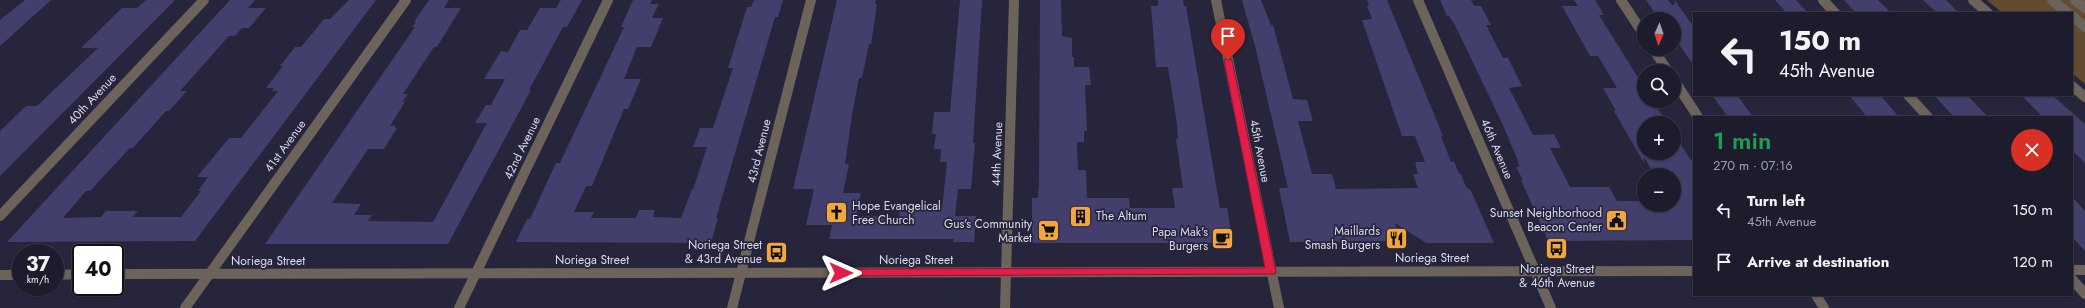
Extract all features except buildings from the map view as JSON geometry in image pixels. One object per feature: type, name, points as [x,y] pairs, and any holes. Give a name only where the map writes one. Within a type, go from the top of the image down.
[{"type":"street","name":"40th Avenue","points":[[0,216],[204,0]]},
{"type":"street","name":"41st Avenue","points":[[185,308],[406,0]]},
{"type":"street","name":"42nd Avenue","points":[[459,308],[608,0]]},
{"type":"street","name":"43rd Avenue","points":[[732,308],[811,0]]},
{"type":"street","name":"44th Avenue","points":[[1005,308],[1014,0]]},
{"type":"street","name":"45th Avenue","points":[[1216,0],[1278,308]]},
{"type":"street","name":"46th Avenue","points":[[1418,0],[1551,308]]},
{"type":"street","points":[[1621,0],[1637,24]]},
{"type":"street","points":[[1824,0],[1834,12]]},
{"type":"street","points":[[1973,0],[1987,12]]},
{"type":"street","points":[[2052,0],[2067,12]]},
{"type":"street","points":[[2075,0],[2085,8]]},
{"type":"street","points":[[2073,17],[2085,27]]},
{"type":"street","points":[[2073,87],[2085,98]]},
{"type":"street","points":[[1681,91],[1697,116]]},
{"type":"street","points":[[1909,96],[1927,116]]},
{"type":"street","points":[[2073,270],[2085,270]]},
{"type":"street","name":"Noriega Street","points":[[124,274],[1693,271]]},
{"type":"street","points":[[0,275],[12,275]]},
{"type":"street","points":[[2073,280],[2085,294]]},
{"type":"street","points":[[1817,296],[1824,308]]},
{"type":"shaded area","points":[[1987,0],[2085,0],[2085,84],[2073,74],[2073,12],[2001,12]]},
{"type":"place","name":"Hope Evangelical Free Church","points":[[836,213]]},
{"type":"place","name":"The Altum","points":[[1081,216]]},
{"type":"place","name":"Sunset Neighborhood Beacon Center","points":[[1617,220]]},
{"type":"place","name":"Gus's Community Market","points":[[1048,231]]},
{"type":"place","name":"Maillards Smash Burgers","points":[[1396,238]]},
{"type":"place","name":"Papa Mak's Burgers","points":[[1223,239]]},
{"type":"place","name":"Noriega Street & 46th Avenue","points":[[1557,248]]},
{"type":"place","name":"Noriega Street & 43rd Avenue","points":[[777,252]]},
{"type":"route","points":[[841,273],[1271,272],[1228,60]]}]
